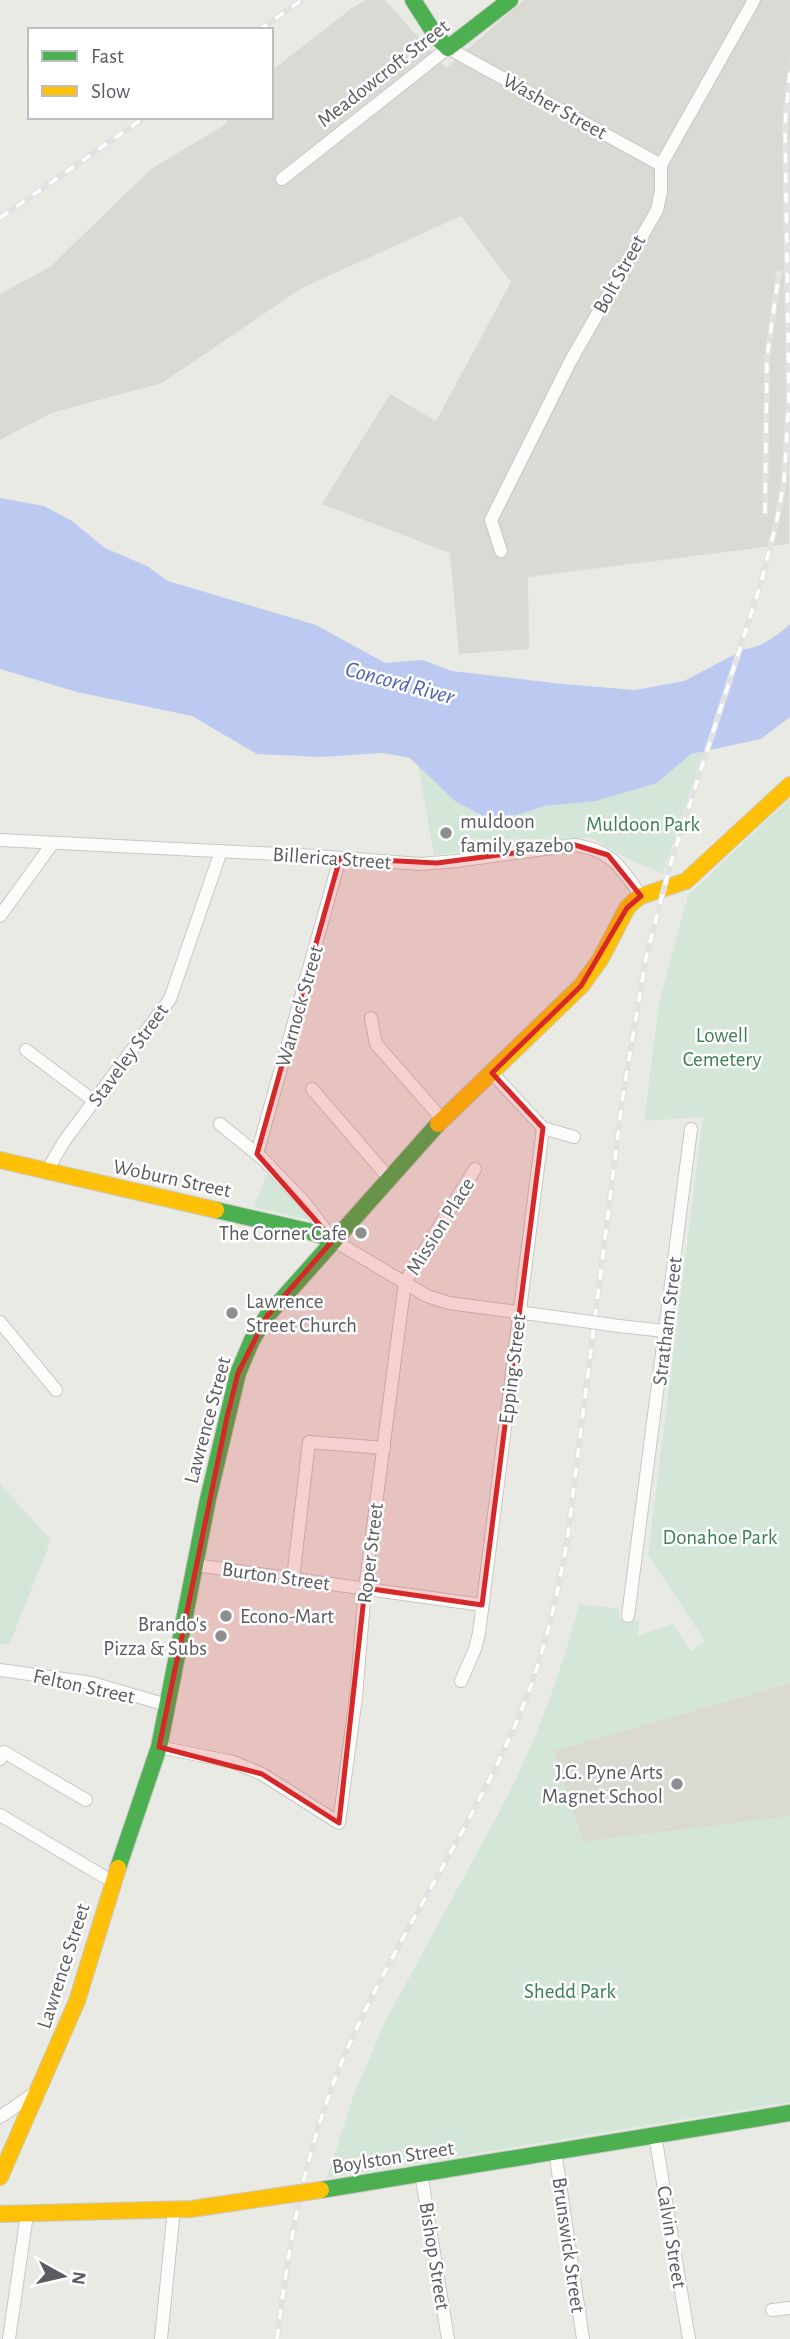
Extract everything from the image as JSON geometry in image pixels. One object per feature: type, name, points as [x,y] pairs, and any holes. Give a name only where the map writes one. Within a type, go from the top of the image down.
[{"type":"main road","points":[[413,0],[436,36],[448,48]]},
{"type":"main road","name":"Meadowcroft Street","points":[[448,48],[510,0]]},
{"type":"main road","points":[[641,896],[686,881],[790,785]]},
{"type":"main road","name":"Lawrence Street","points":[[0,2177],[77,2001],[113,1882],[159,1747],[208,1499],[238,1373],[252,1340],[267,1316],[388,1177],[442,1119],[581,986],[604,953],[627,908],[641,896]]},
{"type":"main road","name":"Woburn Street","points":[[0,1160],[281,1224],[333,1240]]},
{"type":"main road","name":"Boylston Street","points":[[0,2214],[222,2205],[790,2113]]},
{"type":"street","points":[[661,165],[754,0]]},
{"type":"street","name":"Washer Street","points":[[448,48],[661,165]]},
{"type":"street","name":"Meadowcroft Street","points":[[282,179],[448,48]]},
{"type":"street","name":"Bolt Street","points":[[501,551],[492,520],[562,379],[640,235],[657,210],[661,191],[661,165]]},
{"type":"street","name":"Billerica Street","points":[[0,840],[396,863],[437,863],[557,846],[587,847],[608,855],[618,863],[641,896]]},
{"type":"street","points":[[0,916],[52,844]]},
{"type":"street","name":"Staveley Street","points":[[46,1172],[65,1140],[170,999],[221,851]]},
{"type":"street","name":"Warnock Street","points":[[257,1154],[340,858]]},
{"type":"street","points":[[372,1018],[376,1044],[442,1119]]},
{"type":"street","points":[[26,1050],[94,1101]]},
{"type":"street","points":[[492,1073],[543,1128],[574,1137]]},
{"type":"street","points":[[312,1089],[388,1177]]},
{"type":"street","points":[[220,1124],[257,1154],[304,1202],[333,1240],[438,1301],[665,1331]]},
{"type":"street","name":"Epping Street","points":[[461,1681],[475,1649],[482,1605],[543,1128]]},
{"type":"street","name":"Stratham Street","points":[[628,1616],[691,1129]]},
{"type":"street","name":"Mission Place","points":[[405,1283],[475,1168]]},
{"type":"street","name":"Roper Street","points":[[159,1747],[233,1762],[262,1774],[339,1823],[356,1698],[365,1588],[405,1283]]},
{"type":"street","points":[[0,1322],[56,1390]]},
{"type":"street","points":[[293,1579],[309,1442],[384,1448]]},
{"type":"street","name":"Burton Street","points":[[195,1565],[482,1605]]},
{"type":"street","name":"Felton Street","points":[[0,1670],[92,1683],[167,1705]]},
{"type":"street","points":[[0,1759],[4,1752],[86,1800]]},
{"type":"street","points":[[0,1815],[113,1882]]},
{"type":"street","points":[[0,2118],[39,2090]]},
{"type":"street","name":"Calvin Street","points":[[655,2135],[689,2339]]},
{"type":"street","name":"Brunswick Street","points":[[555,2151],[583,2339]]},
{"type":"street","name":"Bishop Street","points":[[421,2173],[448,2339]]},
{"type":"street","points":[[161,2339],[174,2209]]},
{"type":"street","points":[[9,2339],[27,2214]]},
{"type":"street","points":[[772,2310],[790,2308]]},
{"type":"highlighted area","points":[[575,845],[608,855],[641,896],[627,908],[581,986],[492,1073],[543,1128],[482,1605],[365,1588],[339,1823],[262,1774],[159,1747],[238,1373],[267,1316],[333,1240],[257,1154],[340,858],[437,863]]},
{"type":"shaded area","points":[[366,0],[385,0],[446,68],[524,0],[790,0],[789,544],[528,577],[529,649],[459,654],[450,553],[322,504],[390,394],[436,421],[511,282],[461,216],[302,288],[162,383],[51,413],[0,440],[0,294],[50,267],[151,169],[223,126],[228,119],[273,119],[273,69]]},
{"type":"shaded area","name":"J.G. Pyne Arts Magnet School","points":[[790,1683],[790,1817],[583,1842],[553,1751]]},
{"type":"green space","name":"Muldoon Park","points":[[704,750],[663,873],[631,861],[590,837],[434,855],[418,765],[455,801],[483,816],[517,815],[545,806],[596,801],[656,783],[691,754]]},
{"type":"green space","points":[[790,799],[790,1683],[554,1751],[583,1842],[790,1816],[790,2102],[327,2178],[353,2097],[384,2024],[509,1794],[530,1747],[557,1677],[579,1604],[620,1609],[619,1618],[639,1621],[638,1636],[673,1624],[691,1651],[705,1641],[648,1555],[703,1117],[644,1121],[659,1003],[688,895]]},
{"type":"green space","points":[[268,1171],[309,1220],[254,1207]]},
{"type":"green space","points":[[0,1484],[51,1540],[10,1643],[0,1645]]},
{"type":"water","name":"Concord River","points":[[0,498],[44,506],[72,521],[105,548],[147,566],[168,581],[316,625],[385,663],[423,660],[452,671],[635,690],[684,681],[745,649],[764,643],[790,624],[790,717],[761,739],[691,754],[657,783],[596,801],[545,806],[517,815],[483,816],[455,801],[410,758],[383,753],[320,757],[257,754],[192,716],[77,692],[0,669]]},
{"type":"railway","points":[[262,28],[302,0]]},
{"type":"railway","points":[[277,2339],[300,2196],[330,2091],[386,1969],[502,1754],[530,1689],[554,1605],[567,1541],[623,1095],[646,958],[669,869],[761,583],[784,481],[789,398],[785,124],[790,72]]},
{"type":"railway","points":[[0,218],[142,119]]},
{"type":"railway","points":[[765,513],[767,358],[779,273]]},
{"type":"traffic: fast","points":[[413,0],[436,36],[448,48],[510,0]]},
{"type":"traffic: fast","points":[[118,1868],[159,1747],[208,1499],[238,1373],[252,1340],[267,1316],[438,1124]]},
{"type":"traffic: fast","points":[[216,1210],[308,1231],[333,1240]]},
{"type":"traffic: fast","points":[[321,2190],[790,2113]]},
{"type":"traffic: slow","points":[[438,1124],[581,986],[600,960],[627,908],[634,901],[641,896],[686,881],[790,785]]},
{"type":"traffic: slow","points":[[0,1160],[216,1210]]},
{"type":"traffic: slow","points":[[0,2177],[77,2001],[118,1868]]},
{"type":"traffic: slow","points":[[292,2194],[321,2190]]},
{"type":"traffic: slow","points":[[0,2214],[191,2209],[292,2194]]},
{"type":"place","name":"muldoon family gazebo","points":[[446,833]]},
{"type":"place","name":"The Corner Cafe","points":[[361,1233]]},
{"type":"place","name":"Lawrence Street Church","points":[[232,1313]]},
{"type":"place","name":"Econo-Mart","points":[[226,1616]]},
{"type":"place","name":"Brando's Pizza & Subs","points":[[221,1636]]},
{"type":"place","name":"J.G. Pyne Arts Magnet School","points":[[677,1784]]},
{"type":"park label","name":"Lowell Cemetery","points":[[722,1047]]},
{"type":"park label","name":"Donahoe Park","points":[[720,1537]]},
{"type":"park label","name":"Shedd Park","points":[[570,1991]]}]
